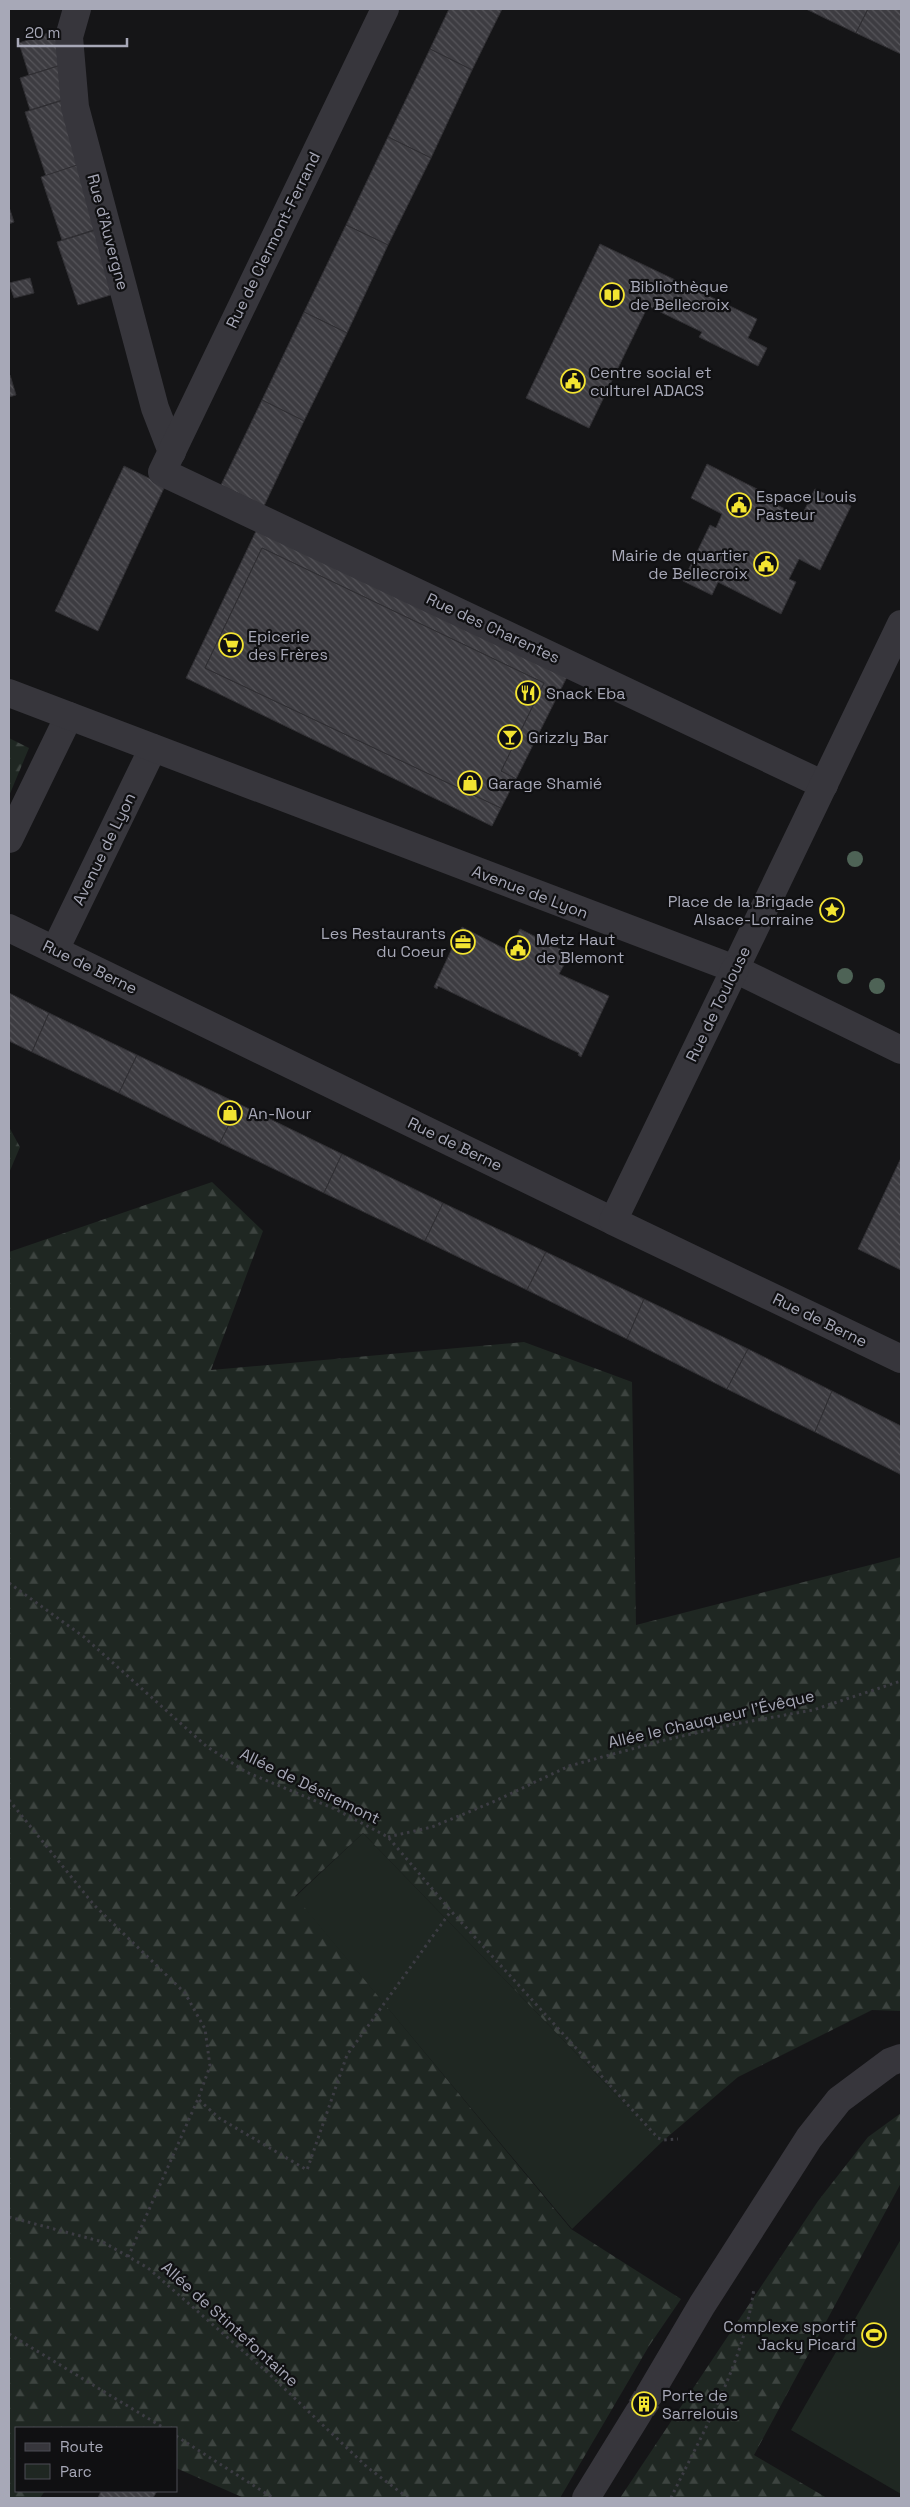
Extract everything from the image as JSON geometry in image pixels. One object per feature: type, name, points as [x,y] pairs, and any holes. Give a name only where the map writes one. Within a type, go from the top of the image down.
[{"type":"street","name":"Rue d'Auvergne","points":[[77,9],[69,37],[75,107],[167,462]]},
{"type":"street","name":"Rue de Clermont-Ferrand","points":[[167,462],[385,9]]},
{"type":"street","name":"Rue des Charentes","points":[[167,462],[824,785]]},
{"type":"street","name":"Rue de Toulouse","points":[[614,1221],[901,624]]},
{"type":"street","name":"Avenue de Lyon","points":[[9,693],[735,969],[901,1050]]},
{"type":"street","points":[[9,839],[69,716]]},
{"type":"street","name":"Avenue de Lyon","points":[[55,950],[153,748]]},
{"type":"street","name":"Rue de Berne","points":[[9,928],[901,1359]]},
{"type":"street","points":[[586,2498],[707,2298],[809,2138],[839,2100],[890,2062],[901,2058]]},
{"type":"path","name":"Allée de Désiremont","points":[[9,1583],[84,1637],[206,1746],[246,1772],[335,1809],[388,1837],[451,1911],[658,2138],[664,2140],[678,2139]]},
{"type":"path","name":"Allée le Chauqueur l'Évêque","points":[[388,1837],[432,1827],[493,1802],[569,1766],[665,1740],[735,1724],[813,1710],[901,1681]]},
{"type":"path","points":[[9,1800],[94,1905],[185,1993],[205,2029],[210,2066],[198,2099],[128,2257]]},
{"type":"path","points":[[198,2099],[219,2118],[307,2170],[347,2056],[451,1911]]},
{"type":"path","name":"Allée de Stintefontaine","points":[[9,2218],[103,2242],[148,2268],[267,2372],[367,2467],[408,2498]]},
{"type":"path","points":[[671,2498],[732,2369],[750,2319],[754,2285]]},
{"type":"path","points":[[9,2334],[162,2427]]},
{"type":"path","points":[[178,2437],[273,2498]]},
{"type":"green space","points":[[9,738],[29,748],[9,796]]},
{"type":"green space","points":[[9,1127],[20,1147],[9,1173]]},
{"type":"green space","points":[[212,1182],[263,1231],[211,1370],[524,1342],[632,1382],[636,1625],[901,1557],[901,2011],[872,2010],[738,2077],[664,2140],[658,2138],[363,1833],[295,1896],[571,2229],[681,2299],[649,2346],[560,2498],[244,2498],[178,2469],[178,2427],[15,2427],[15,2492],[44,2492],[40,2498],[9,2498],[9,1252]]},
{"type":"green space","points":[[363,1833],[658,2138],[664,2140],[572,2229],[295,1897]]},
{"type":"green space","points":[[901,2113],[901,2183],[754,2455],[827,2498],[620,2498],[818,2201],[868,2137]]},
{"type":"green space","name":"Complexe sportif Jacky Picard","points":[[901,2239],[901,2494],[791,2430]]},
{"type":"building","points":[[449,9],[502,9],[472,70],[430,49]]},
{"type":"building","points":[[806,9],[868,9],[856,33]]},
{"type":"building","points":[[868,9],[901,9],[901,54],[856,33]]},
{"type":"building","points":[[57,30],[68,63],[29,75],[19,43]]},
{"type":"building","points":[[430,49],[472,70],[431,158],[388,137]]},
{"type":"building","points":[[58,66],[69,98],[30,110],[20,78]]},
{"type":"building","points":[[64,100],[84,163],[46,176],[25,112]]},
{"type":"building","points":[[388,137],[431,158],[388,245],[346,225]]},
{"type":"building","points":[[80,164],[100,228],[62,240],[41,177]]},
{"type":"building","points":[[9,207],[14,222],[9,224]]},
{"type":"building","points":[[346,225],[388,245],[347,333],[304,312]]},
{"type":"building","points":[[96,230],[117,293],[78,305],[57,242]]},
{"type":"building","points":[[600,244],[757,319],[748,338],[767,348],[758,366],[699,337],[702,332],[648,306],[589,428],[526,398]]},
{"type":"building","points":[[30,278],[34,293],[14,298],[9,283]]},
{"type":"building","points":[[304,312],[347,333],[304,421],[262,400]]},
{"type":"building","points":[[9,376],[16,395],[9,397]]},
{"type":"building","points":[[262,400],[304,421],[264,506],[221,485]]},
{"type":"building","points":[[707,464],[771,496],[769,501],[801,517],[815,489],[851,506],[820,570],[799,559],[789,579],[796,582],[781,614],[718,582],[712,595],[683,581],[710,525],[716,528],[722,514],[691,498]]},
{"type":"building","points":[[124,466],[165,486],[98,631],[55,611]]},
{"type":"building","points":[[257,529],[567,677],[516,779],[501,771],[544,683],[262,548],[205,668],[501,808],[492,826],[186,678]]},
{"type":"building","points":[[262,548],[544,683],[501,771],[516,779],[501,808],[205,668]]},
{"type":"building","points":[[462,927],[509,951],[520,929],[570,954],[559,974],[609,996],[581,1057],[578,1055],[579,1053],[438,986],[437,989],[434,987]]},
{"type":"building","points":[[9,993],[49,1013],[32,1052],[9,1041]]},
{"type":"building","points":[[49,1013],[137,1055],[119,1093],[32,1052]]},
{"type":"building","points":[[137,1055],[239,1104],[220,1143],[119,1093]]},
{"type":"building","points":[[239,1104],[342,1154],[324,1193],[220,1143]]},
{"type":"building","points":[[342,1154],[443,1203],[425,1241],[324,1193]]},
{"type":"building","points":[[901,1158],[901,1270],[858,1249]]},
{"type":"building","points":[[443,1203],[546,1252],[527,1290],[425,1241]]},
{"type":"building","points":[[546,1252],[644,1299],[627,1339],[527,1290]]},
{"type":"building","points":[[644,1299],[748,1349],[727,1389],[627,1339]]},
{"type":"building","points":[[748,1349],[832,1391],[815,1432],[727,1389]]},
{"type":"building","points":[[832,1391],[901,1426],[901,1477],[900,1474],[815,1432]]},
{"type":"building","name":"Porte de Sarrelouis","points":[[635,2391],[659,2407],[653,2416],[629,2401]]},
{"type":"building","points":[[101,2492],[156,2492],[153,2498],[98,2498]]},
{"type":"place","name":"Bibliothèque de Bellecroix","points":[[612,295]]},
{"type":"place","name":"Centre social et culturel ADACS","points":[[573,381]]},
{"type":"place","name":"Espace Louis Pasteur","points":[[739,505]]},
{"type":"place","name":"Mairie de quartier de Bellecroix","points":[[766,564]]},
{"type":"place","name":"Epicerie des Frères","points":[[231,645]]},
{"type":"place","name":"Snack Eba","points":[[528,693]]},
{"type":"place","name":"Grizzly Bar","points":[[510,737]]},
{"type":"place","name":"Garage Shamié","points":[[470,783]]},
{"type":"place","name":"Place de la Brigade Alsace-Lorraine","points":[[832,910]]},
{"type":"place","name":"Les Restaurants du Coeur","points":[[463,942]]},
{"type":"place","name":"Metz Haut de Blemont","points":[[518,948]]},
{"type":"place","name":"An-Nour","points":[[230,1113]]},
{"type":"place","name":"Complexe sportif Jacky Picard","points":[[874,2335]]},
{"type":"place","name":"Porte de Sarrelouis","points":[[644,2404]]}]
